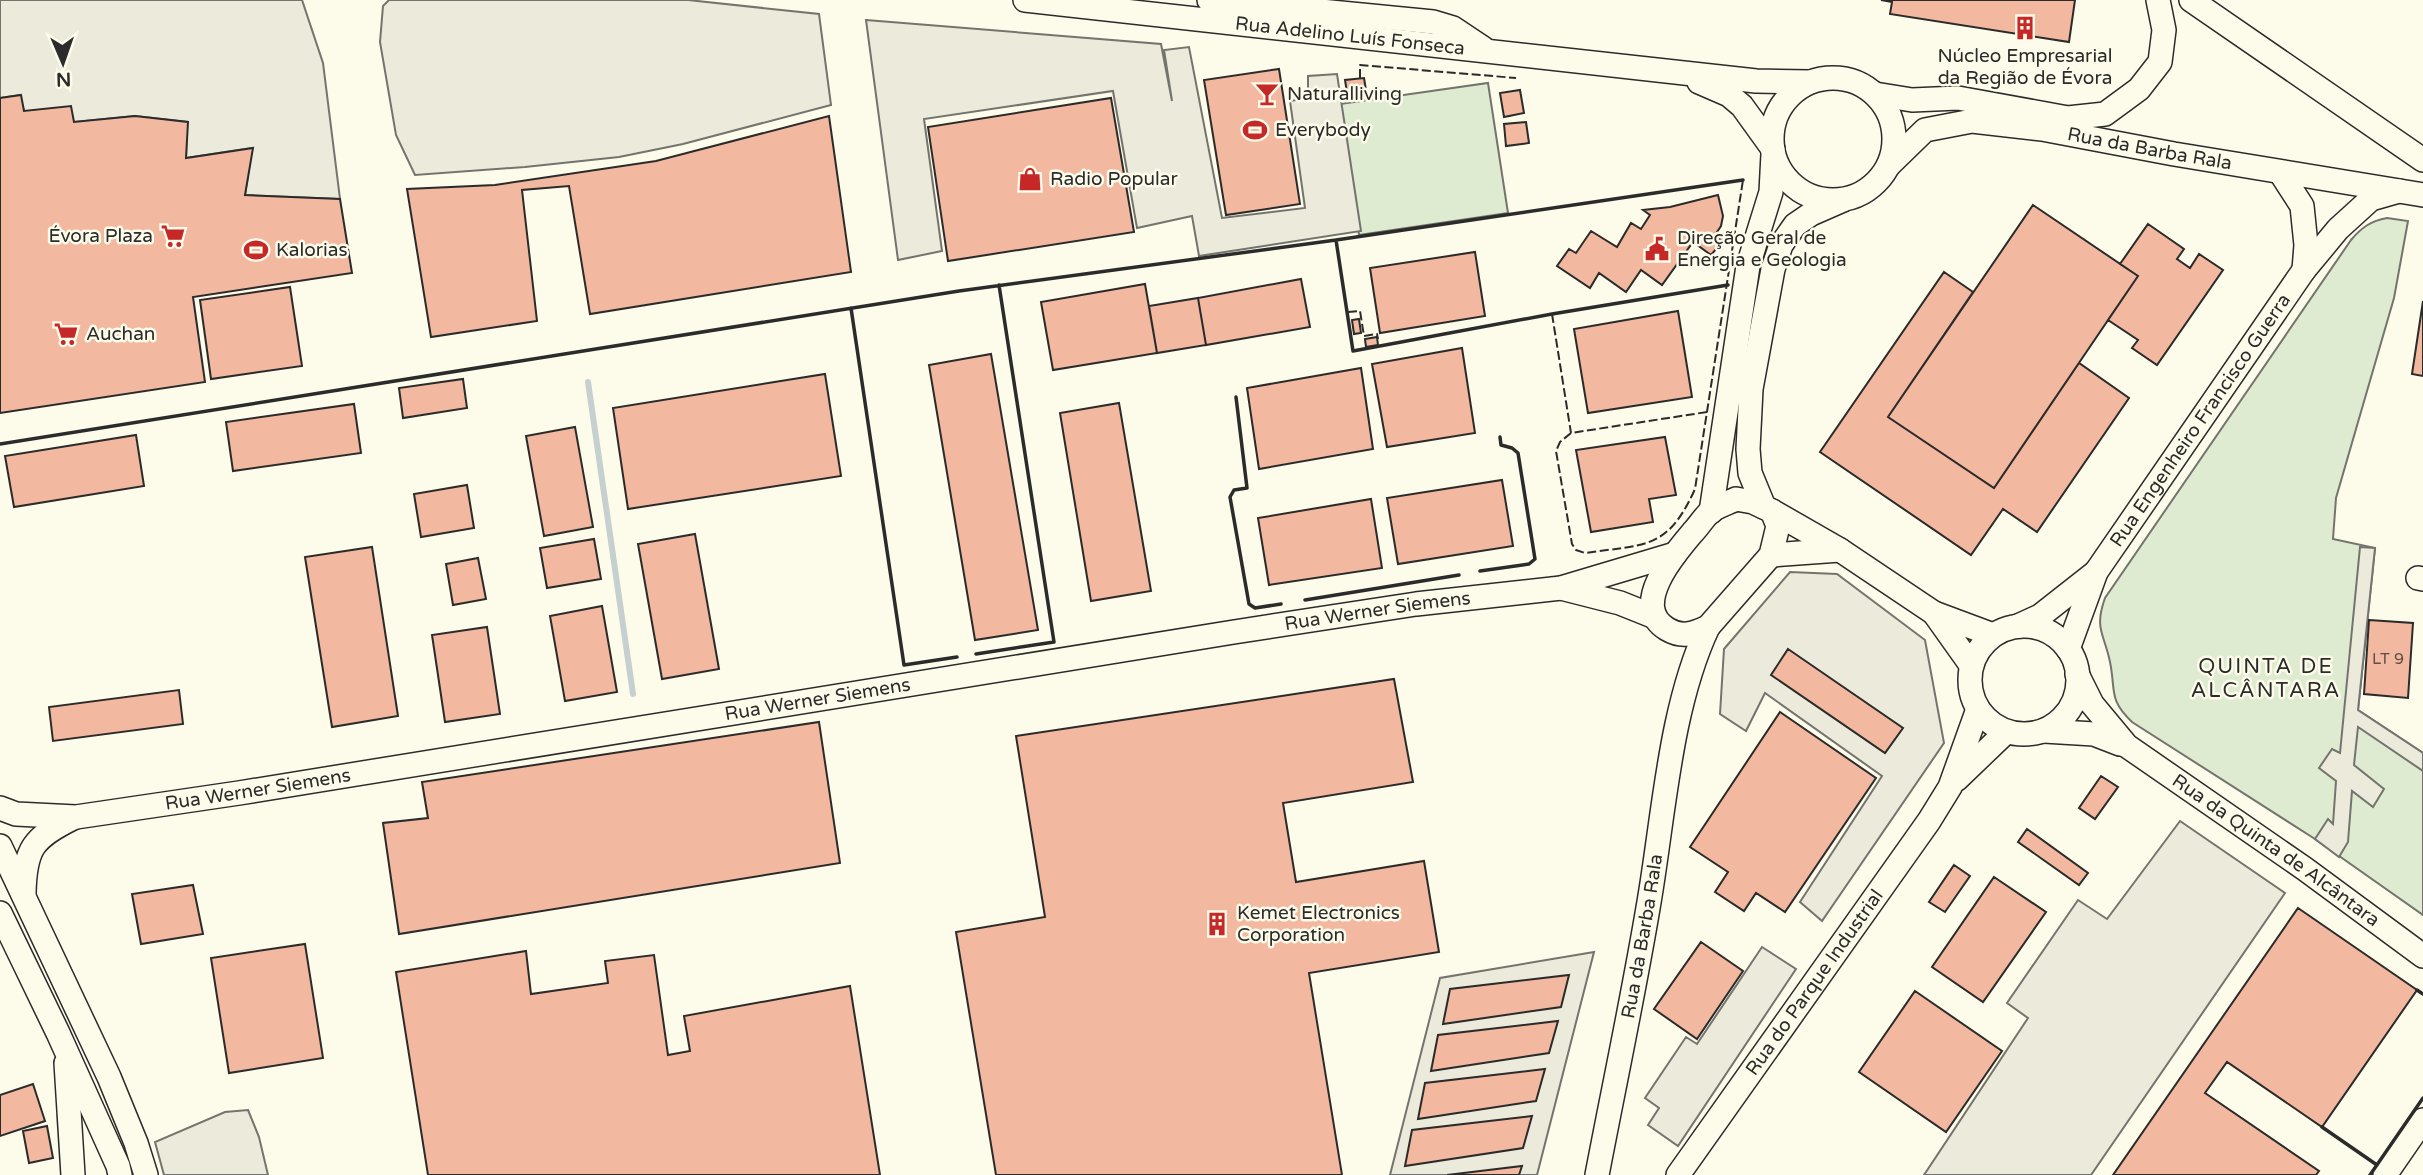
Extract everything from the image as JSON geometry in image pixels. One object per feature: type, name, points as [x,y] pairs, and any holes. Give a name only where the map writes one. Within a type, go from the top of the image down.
[{"type":"street","name":"Rua Adelino Luís Fonseca","points":[[1025,0],[1768,82],[1810,82]]},
{"type":"street","points":[[1209,0],[1433,22],[1453,28],[1492,52]]},
{"type":"street","points":[[1711,512],[1748,265],[1771,192],[1773,128],[1778,112],[1791,95],[1810,82],[1831,77],[1852,80],[1875,94],[1912,100],[1958,97],[2067,118],[2105,114],[2139,89],[2160,62],[2164,30],[2158,0]]},
{"type":"street","points":[[2191,0],[2423,160]]},
{"type":"street","name":"Rua Adelino Luís Fonseca","points":[[1677,72],[1729,95],[1742,106],[1773,150]]},
{"type":"street","points":[[1678,635],[1694,634],[1707,627],[1771,555],[1778,526],[1750,472],[1748,449],[1751,389],[1773,269],[1780,244],[1795,225],[1811,214],[1866,191],[1889,165],[1894,146],[1893,125],[1889,113],[1875,94]]},
{"type":"street","name":"Rua da Barba Rala","points":[[1889,165],[1925,130],[1972,121],[2042,128],[2280,172],[2423,195]]},
{"type":"street","points":[[1773,150],[1786,177],[1802,191],[1824,199],[1846,199]]},
{"type":"street","points":[[2280,172],[2302,206],[2306,245],[2304,270]]},
{"type":"street","name":"Rua Engenheiro Francisco Guerra","points":[[2068,649],[2096,572],[2304,270],[2338,229],[2371,199],[2399,191]]},
{"type":"street","points":[[1655,617],[1652,603],[1658,582],[1675,554],[1711,512],[1735,499],[1753,502],[1768,509],[1839,550],[1934,613],[1993,635]]},
{"type":"street","points":[[1771,555],[1839,550]]},
{"type":"street","name":"Rua Werner Siemens","points":[[76,817],[1351,614],[1561,588],[1675,554]]},
{"type":"street","name":"Rua Engenheiro Francisco Guerra","points":[[2018,626],[2039,616],[2096,572]]},
{"type":"street","name":"Rua Werner Siemens","points":[[1561,588],[1620,603],[1655,617],[1663,627],[1678,635]]},
{"type":"street","points":[[1934,613],[1971,665]]},
{"type":"street","points":[[2044,730],[2061,720],[2072,704],[2078,686],[2076,666],[2068,649],[2054,635],[2037,628],[2018,626],[1993,635],[1980,648],[1971,665],[1969,680],[1971,695],[1990,723],[2006,732],[2025,734],[2044,730],[2094,734],[2127,746]]},
{"type":"street","name":"Rua da Barba Rala","points":[[1597,1175],[1648,907],[1682,695],[1707,627]]},
{"type":"street","name":"Rua da Barba Rala","points":[[1678,635],[1682,695]]},
{"type":"street","points":[[2077,674],[2092,704],[2127,746]]},
{"type":"street","name":"Rua do Parque Industrial","points":[[1678,1175],[1929,821],[1950,787],[1978,709]]},
{"type":"street","name":"Rua do Parque Industrial","points":[[1950,787],[2006,732]]},
{"type":"street","name":"Rua da Quinta de Alcântara","points":[[2127,746],[2305,869],[2423,956]]},
{"type":"street","points":[[0,808],[16,814],[76,817]]},
{"type":"street","points":[[24,897],[24,866],[32,847],[49,831],[76,817]]},
{"type":"street","points":[[0,846],[109,1077],[146,1175]]},
{"type":"street","points":[[0,913],[58,1033],[120,1175]]},
{"type":"street","points":[[58,1033],[68,1076],[73,1175]]},
{"type":"street","points":[[2385,1175],[2423,1120]]},
{"type":"green space","points":[[1488,83],[1508,213],[1359,235],[1340,104]]},
{"type":"green space","points":[[2387,218],[2408,221],[2394,298],[2336,498],[2333,539],[2375,548],[2358,710],[2423,753],[2423,915],[2315,839],[2132,722],[2116,701],[2100,624],[2105,598],[2351,240],[2367,225]]},
{"type":"shaded area","points":[[0,0],[302,0],[323,63],[340,199],[245,195],[252,148],[186,158],[187,122],[135,116],[74,122],[24,111],[20,95],[0,98]]},
{"type":"shaded area","points":[[389,0],[688,0],[819,14],[831,105],[683,144],[619,157],[415,175],[396,135],[380,42],[383,6]]},
{"type":"shaded area","points":[[866,20],[1161,44],[1172,101],[1164,50],[1189,47],[1222,218],[1305,208],[1290,101],[1308,98],[1308,76],[1337,74],[1361,231],[1199,256],[1192,216],[1137,228],[1113,91],[924,119],[942,251],[898,260]]},
{"type":"shaded area","points":[[2360,547],[2375,548],[2358,710],[2423,753],[2423,771],[2358,727],[2354,765],[2384,789],[2373,807],[2352,791],[2348,842],[2339,857],[2315,839],[2328,819],[2333,824],[2336,781],[2319,768],[2332,749],[2340,753]]},
{"type":"shaded area","points":[[1790,572],[1837,574],[1925,640],[1944,743],[1822,921],[1800,902],[1882,776],[1765,693],[1746,731],[1720,714],[1724,649]]},
{"type":"shaded area","points":[[2180,821],[2285,893],[2091,1175],[1924,1175],[2028,1018],[2007,1003],[2078,900],[2107,919]]},
{"type":"shaded area","points":[[1762,947],[1796,969],[1678,1146],[1648,1125],[1659,1108],[1645,1098],[1686,1037],[1697,1044]]},
{"type":"shaded area","points":[[1594,952],[1537,1175],[1390,1175],[1440,978]]},
{"type":"shaded area","points":[[248,1110],[259,1137],[268,1175],[164,1175],[155,1142],[225,1112]]},
{"type":"building","name":"Núcleo Empresarial da Região de Évora","points":[[1881,0],[2075,0],[2069,42],[1890,14],[1892,2]]},
{"type":"building","points":[[1279,69],[1300,204],[1226,215],[1204,80]]},
{"type":"building","points":[[1364,78],[1366,90],[1347,93],[1345,80]]},
{"type":"building","points":[[1520,90],[1524,113],[1504,117],[1500,93]]},
{"type":"building","name":"Évora Plaza","points":[[21,95],[24,111],[71,106],[74,122],[135,116],[188,122],[186,158],[253,148],[245,195],[340,199],[352,273],[193,297],[205,382],[0,413],[0,98]]},
{"type":"building","name":"Radio Popular","points":[[1111,98],[1134,232],[948,261],[928,127]]},
{"type":"building","points":[[829,116],[851,272],[590,314],[569,186],[522,190],[537,321],[431,337],[407,189],[495,185],[656,161]]},
{"type":"building","points":[[1526,122],[1529,143],[1506,146],[1504,124]]},
{"type":"building","points":[[1718,195],[1723,216],[1715,235],[1723,241],[1711,255],[1693,242],[1662,285],[1641,270],[1626,292],[1599,273],[1590,288],[1557,266],[1569,249],[1576,253],[1591,231],[1617,247],[1631,223],[1641,229],[1650,215],[1643,210],[1670,207]]},
{"type":"building","points":[[2033,205],[2138,276],[1994,488],[1888,417]]},
{"type":"building","points":[[2148,224],[2184,249],[2177,259],[2190,268],[2199,254],[2223,270],[2157,365],[2132,348],[2138,340],[2108,320],[2138,276],[2120,264]]},
{"type":"building","points":[[1475,252],[1485,316],[1380,333],[1370,268]]},
{"type":"building","points":[[1944,272],[1973,292],[1888,417],[1994,488],[2079,363],[2129,398],[2037,532],[2003,509],[1971,555],[1820,452]]},
{"type":"building","points":[[1301,279],[1310,327],[1206,345],[1198,298]]},
{"type":"building","points":[[1145,284],[1157,353],[1053,370],[1041,302]]},
{"type":"building","points":[[290,287],[302,366],[211,379],[200,300]]},
{"type":"building","points":[[1198,298],[1206,345],[1157,353],[1149,306]]},
{"type":"building","points":[[2423,301],[2423,376],[2412,374]]},
{"type":"building","points":[[1678,311],[1692,397],[1588,413],[1574,329]]},
{"type":"building","points":[[1359,319],[1361,333],[1354,334],[1352,320]]},
{"type":"building","points":[[1377,337],[1378,345],[1366,347],[1365,339]]},
{"type":"building","points":[[1462,348],[1475,433],[1387,447],[1372,364]]},
{"type":"building","points":[[991,354],[1038,630],[975,640],[929,365]]},
{"type":"building","points":[[1361,368],[1373,449],[1259,469],[1247,388]]},
{"type":"building","points":[[825,374],[841,476],[628,509],[613,408]]},
{"type":"building","points":[[463,379],[467,408],[403,418],[399,388]]},
{"type":"building","points":[[1119,403],[1151,591],[1091,601],[1060,413]]},
{"type":"building","points":[[354,404],[361,453],[233,471],[226,422]]},
{"type":"building","points":[[575,427],[593,527],[544,536],[526,436]]},
{"type":"building","points":[[136,435],[144,486],[14,507],[5,456]]},
{"type":"building","points":[[1665,437],[1676,495],[1649,499],[1653,522],[1591,532],[1576,450]]},
{"type":"building","points":[[1502,480],[1513,546],[1398,564],[1387,498]]},
{"type":"building","points":[[467,485],[474,528],[421,537],[414,494]]},
{"type":"building","points":[[1371,499],[1382,568],[1269,585],[1258,518]]},
{"type":"building","points":[[695,534],[719,669],[662,679],[638,544]]},
{"type":"building","points":[[594,539],[601,579],[547,588],[540,548]]},
{"type":"building","points":[[372,547],[398,716],[332,727],[305,557]]},
{"type":"building","points":[[478,558],[486,599],[453,605],[446,564]]},
{"type":"building","points":[[602,606],[617,692],[565,701],[550,616]]},
{"type":"building","points":[[2369,620],[2413,623],[2408,698],[2364,694]]},
{"type":"building","points":[[487,627],[500,714],[445,722],[432,635]]},
{"type":"building","points":[[1788,649],[1903,728],[1885,753],[1771,675]]},
{"type":"building","name":"Kemet Electronics Corporation","points":[[1394,679],[1413,782],[1283,803],[1296,882],[1424,861],[1439,952],[1309,973],[1342,1175],[996,1175],[956,932],[1045,917],[1016,736]]},
{"type":"building","points":[[179,690],[183,724],[53,741],[49,707]]},
{"type":"building","points":[[1780,712],[1876,778],[1785,912],[1756,893],[1744,911],[1715,892],[1728,872],[1690,847]]},
{"type":"building","points":[[819,722],[840,863],[399,934],[383,823],[428,818],[422,782]]},
{"type":"building","points":[[2101,776],[2118,787],[2095,819],[2079,808]]},
{"type":"building","points":[[2027,829],[2088,873],[2079,885],[2018,842]]},
{"type":"building","points":[[1954,865],[1970,876],[1945,912],[1929,902]]},
{"type":"building","points":[[1994,877],[2046,912],[1983,1002],[1932,967]]},
{"type":"building","points":[[193,885],[203,934],[141,944],[132,894]]},
{"type":"building","points":[[2298,908],[2417,990],[2322,1127],[2227,1062],[2205,1093],[2319,1171],[2316,1175],[2113,1175]]},
{"type":"building","points":[[1701,942],[1743,971],[1697,1039],[1654,1009]]},
{"type":"building","points":[[305,944],[323,1058],[229,1073],[211,958]]},
{"type":"building","points":[[526,951],[531,994],[608,983],[605,961],[654,955],[668,1055],[690,1051],[684,1016],[850,986],[880,1175],[428,1175],[396,972]]},
{"type":"building","points":[[1569,975],[1561,1007],[1443,1024],[1450,989]]},
{"type":"building","points":[[1915,991],[2002,1051],[1946,1132],[1859,1072]]},
{"type":"building","points":[[1558,1021],[1549,1053],[1431,1071],[1438,1035]]},
{"type":"building","points":[[1545,1069],[1536,1101],[1418,1119],[1425,1083]]},
{"type":"building","points":[[33,1084],[45,1121],[0,1136],[0,1095]]},
{"type":"building","points":[[1532,1116],[1523,1148],[1405,1166],[1412,1130]]},
{"type":"building","points":[[47,1126],[53,1158],[29,1163],[23,1131]]},
{"type":"building","points":[[1522,1166],[1519,1175],[1447,1175]]},
{"type":"waterway","points":[[588,382],[633,694]]},
{"type":"fence","points":[[1360,78],[1360,65],[1516,78]]},
{"type":"fence","points":[[1707,412],[1571,433],[1560,442],[1556,451],[1572,544],[1576,550],[1585,553],[1652,541],[1674,524],[1695,489],[1743,180]]},
{"type":"fence","points":[[1348,312],[1360,311],[1364,336],[1377,334],[1378,339]]},
{"type":"fence","points":[[1552,314],[1571,433]]},
{"type":"wall","points":[[0,444],[959,291],[1336,240],[1743,180]]},
{"type":"wall","points":[[1336,240],[1353,351],[1728,285]]},
{"type":"wall","points":[[976,654],[1054,642],[999,285]]},
{"type":"wall","points":[[851,308],[904,665],[957,657]]},
{"type":"wall","points":[[1236,397],[1247,488],[1234,490],[1230,497],[1249,604],[1255,608],[1281,604]]},
{"type":"wall","points":[[1480,571],[1529,564],[1535,559],[1518,453],[1501,445],[1500,437]]},
{"type":"wall","points":[[1305,600],[1459,575]]},
{"type":"wall","points":[[2417,990],[2423,994]]},
{"type":"wall","points":[[2370,1175],[2423,1098]]},
{"type":"wall","points":[[2322,1127],[2377,1165]]},
{"type":"place","name":"Núcleo Empresarial da Região de Évora","points":[[2025,28]]},
{"type":"place","name":"Naturalliving","points":[[1267,94]]},
{"type":"place","name":"Everybody","points":[[1255,130]]},
{"type":"place","name":"Radio Popular","points":[[1030,179]]},
{"type":"place","name":"Évora Plaza","points":[[173,236]]},
{"type":"place","name":"Direção Geral de Energia e Geologia","points":[[1657,249]]},
{"type":"place","name":"Kalorias","points":[[256,250]]},
{"type":"place","name":"Auchan","points":[[66,334]]},
{"type":"place","name":"Kemet Electronics Corporation","points":[[1217,924]]},
{"type":"district","name":"QUINTA DE ALCÂNTARA","points":[[2266,678]]}]
